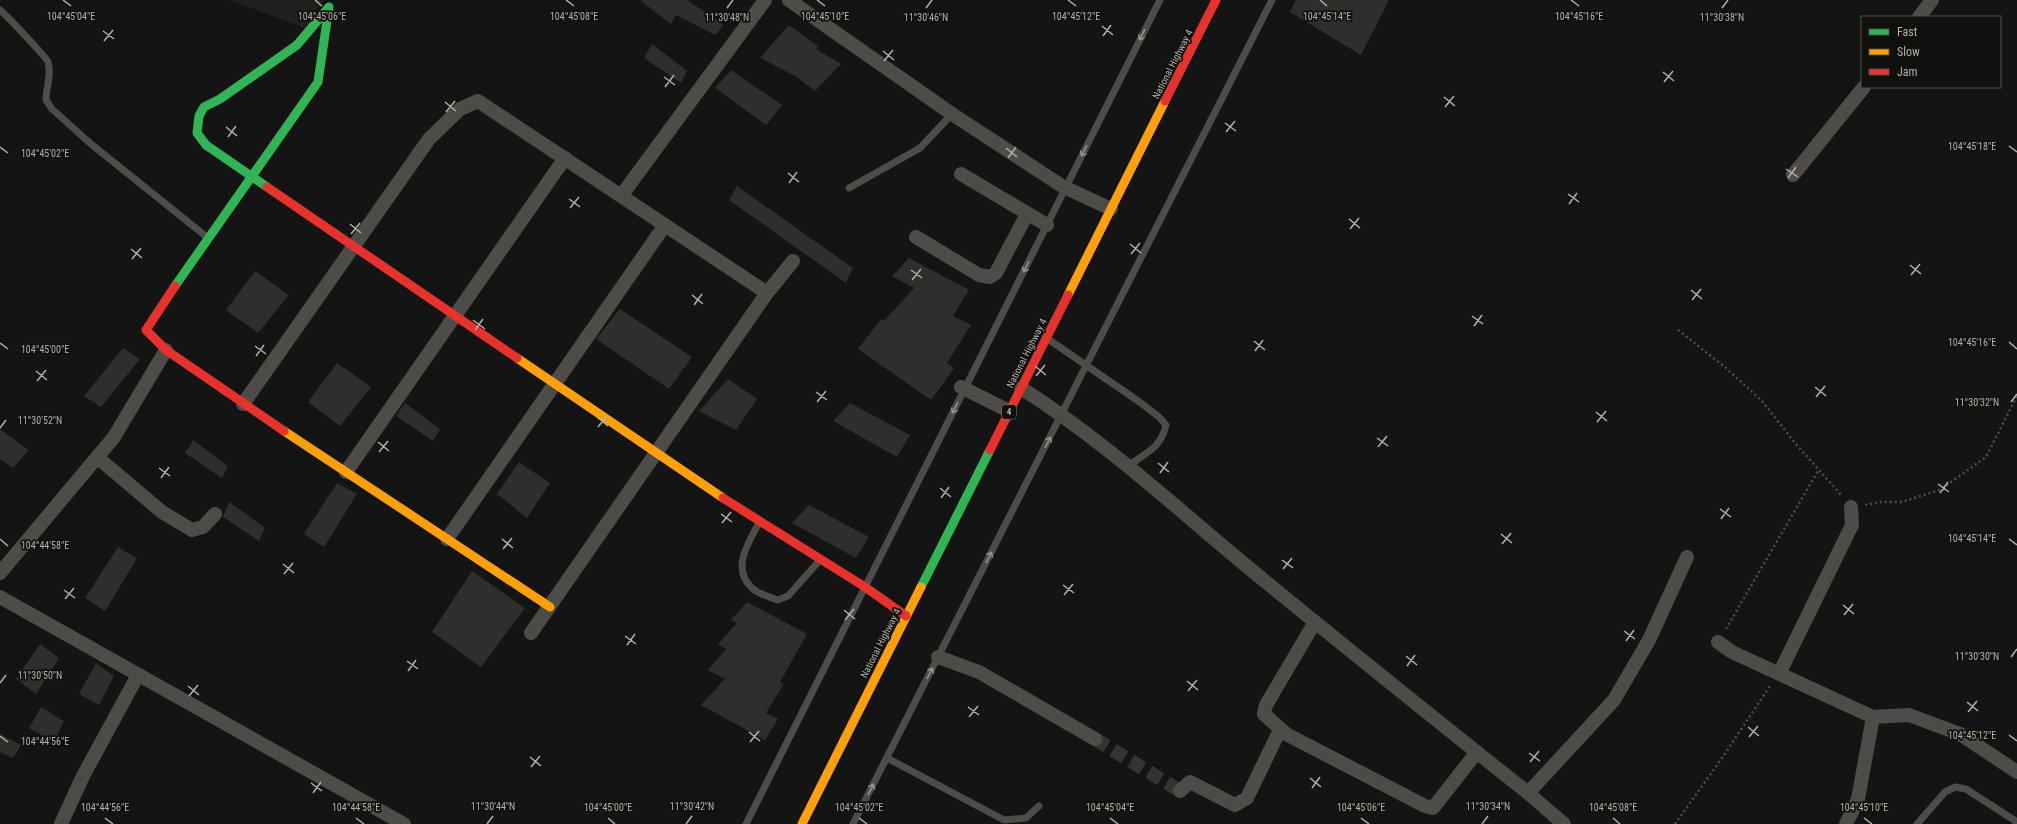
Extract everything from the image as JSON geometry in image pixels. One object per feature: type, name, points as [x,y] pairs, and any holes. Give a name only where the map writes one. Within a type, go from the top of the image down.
[{"type":"main road","name":"National Highway 4","points":[[802,824],[1216,0]]},
{"type":"main road","points":[[330,4],[318,82],[147,326],[148,334],[166,350],[243,404],[550,607]]},
{"type":"main road","points":[[330,4],[297,45],[220,99],[204,107],[199,116],[197,133],[206,145],[656,453],[865,587],[906,616]]},
{"type":"street","points":[[621,196],[765,0]]},
{"type":"street","points":[[790,0],[952,114],[1066,187],[1111,209]]},
{"type":"street","points":[[1920,16],[1932,0]]},
{"type":"street","points":[[1793,175],[1863,88]]},
{"type":"street","points":[[243,404],[429,139],[460,109],[478,101],[767,293]]},
{"type":"street","points":[[346,472],[565,158]]},
{"type":"street","points":[[961,174],[1047,225]]},
{"type":"street","points":[[916,237],[979,275],[990,277],[996,273],[1027,214]]},
{"type":"street","points":[[447,539],[665,225]]},
{"type":"street","points":[[532,633],[767,293],[793,261]]},
{"type":"street","points":[[0,573],[114,437],[166,350]]},
{"type":"street","points":[[963,388],[1009,411]]},
{"type":"street","points":[[1021,388],[1062,414],[1128,466],[1315,622],[1528,793],[1564,824]]},
{"type":"street","points":[[97,457],[162,512],[192,530],[203,526],[215,514]]},
{"type":"street","points":[[1779,674],[1852,525],[1851,507]]},
{"type":"street","points":[[1528,793],[1614,700],[1649,640],[1687,557]]},
{"type":"street","points":[[0,597],[404,824]]},
{"type":"street","points":[[1315,622],[1266,705],[1264,714],[1286,734],[1425,806],[1433,808],[1477,752]]},
{"type":"street","points":[[1718,642],[1732,652],[1873,717],[1909,715],[1960,734],[2017,772]]},
{"type":"street","points":[[938,658],[978,672],[1095,739]]},
{"type":"street","points":[[61,824],[83,776],[138,675]]},
{"type":"street","points":[[1846,824],[1858,799],[1873,717]]},
{"type":"street","points":[[1180,791],[1190,782],[1236,805],[1247,798],[1277,736],[1280,733],[1286,734]]},
{"type":"lane","points":[[746,824],[963,388],[1160,0]]},
{"type":"lane","points":[[854,824],[1272,0]]},
{"type":"lane","points":[[0,10],[43,54],[48,62],[49,71],[46,100],[52,109],[91,144],[208,238]]},
{"type":"lane","points":[[849,188],[920,148],[952,114]]},
{"type":"lane","points":[[1046,338],[1141,403],[1159,417],[1166,425],[1163,437],[1155,448],[1128,466]]},
{"type":"lane","points":[[760,521],[743,552],[742,575],[753,589],[778,600],[788,596],[820,559]]},
{"type":"lane","points":[[887,758],[1004,820],[1026,818],[1039,806]]},
{"type":"lane","points":[[1917,824],[1945,792],[1955,787],[1966,789],[2017,822]]},
{"type":"path","points":[[1678,330],[1726,368],[1762,402],[1795,443],[1851,507],[1881,502],[1901,502],[1940,490],[1986,457],[2017,396]]},
{"type":"path","points":[[1718,642],[1819,469]]},
{"type":"path","points":[[1675,824],[1779,674]]},
{"type":"shaded area","points":[[229,0],[324,0],[305,28]]},
{"type":"building","points":[[640,0],[687,0],[724,25],[715,35],[676,15],[671,24]]},
{"type":"building","points":[[1296,0],[1389,0],[1361,55],[1290,12]]},
{"type":"building","points":[[789,25],[818,46],[816,49],[841,64],[815,91],[795,76],[760,58]]},
{"type":"building","points":[[652,44],[687,71],[681,83],[644,58]]},
{"type":"building","points":[[731,70],[782,105],[766,125],[715,88]]},
{"type":"building","points":[[737,186],[853,268],[846,283],[729,200]]},
{"type":"building","points":[[909,258],[969,290],[953,316],[971,325],[947,363],[954,368],[931,400],[858,349],[881,319],[884,321],[914,288],[892,276]]},
{"type":"building","points":[[255,271],[289,295],[258,333],[226,310]]},
{"type":"building","points":[[620,309],[692,357],[669,389],[596,339]]},
{"type":"building","points":[[123,348],[140,359],[101,407],[84,396]]},
{"type":"building","points":[[337,363],[371,387],[340,426],[308,402]]},
{"type":"building","points":[[728,379],[757,399],[736,430],[699,411]]},
{"type":"building","points":[[405,403],[440,429],[433,441],[396,416]]},
{"type":"building","points":[[850,403],[910,435],[897,457],[833,421]]},
{"type":"building","points":[[0,429],[29,450],[13,468],[0,459]]},
{"type":"building","points":[[193,440],[228,466],[222,478],[185,453]]},
{"type":"building","points":[[519,462],[550,483],[527,518],[497,494]]},
{"type":"building","points":[[337,483],[357,494],[324,547],[304,534]]},
{"type":"building","points":[[229,502],[265,528],[259,541],[223,517]]},
{"type":"building","points":[[809,505],[869,537],[856,558],[792,523]]},
{"type":"building","points":[[118,547],[137,558],[105,611],[85,598]]},
{"type":"building","points":[[472,571],[525,608],[481,667],[432,632]]},
{"type":"building","points":[[747,602],[807,634],[780,682],[784,684],[766,713],[778,719],[765,740],[701,705],[725,679],[708,670],[726,649],[718,644],[737,623],[731,620]]},
{"type":"building","points":[[40,644],[59,658],[36,694],[16,679]]},
{"type":"building","points":[[96,663],[114,676],[99,705],[79,694]]},
{"type":"building","points":[[41,707],[64,721],[54,742],[29,728]]},
{"type":"building","points":[[0,734],[21,745],[13,758],[0,752]]},
{"type":"tunnel","points":[[1095,739],[1180,791]]},
{"type":"traffic: fast","points":[[267,187],[206,145],[197,133],[199,116],[204,107],[220,99],[297,45],[329,7]]},
{"type":"traffic: fast","points":[[175,286],[318,82],[329,7]]},
{"type":"traffic: fast","points":[[921,587],[990,450]]},
{"type":"traffic: slow","points":[[1068,295],[1165,101]]},
{"type":"traffic: slow","points":[[517,358],[723,498]]},
{"type":"traffic: slow","points":[[284,431],[550,607]]},
{"type":"traffic: slow","points":[[802,824],[921,587]]},
{"type":"traffic: jam","points":[[1165,101],[1216,0]]},
{"type":"traffic: jam","points":[[267,187],[517,358]]},
{"type":"traffic: jam","points":[[175,286],[146,330],[166,350],[284,431]]},
{"type":"traffic: jam","points":[[990,450],[1068,295]]},
{"type":"traffic: jam","points":[[723,498],[865,587],[906,616]]}]
